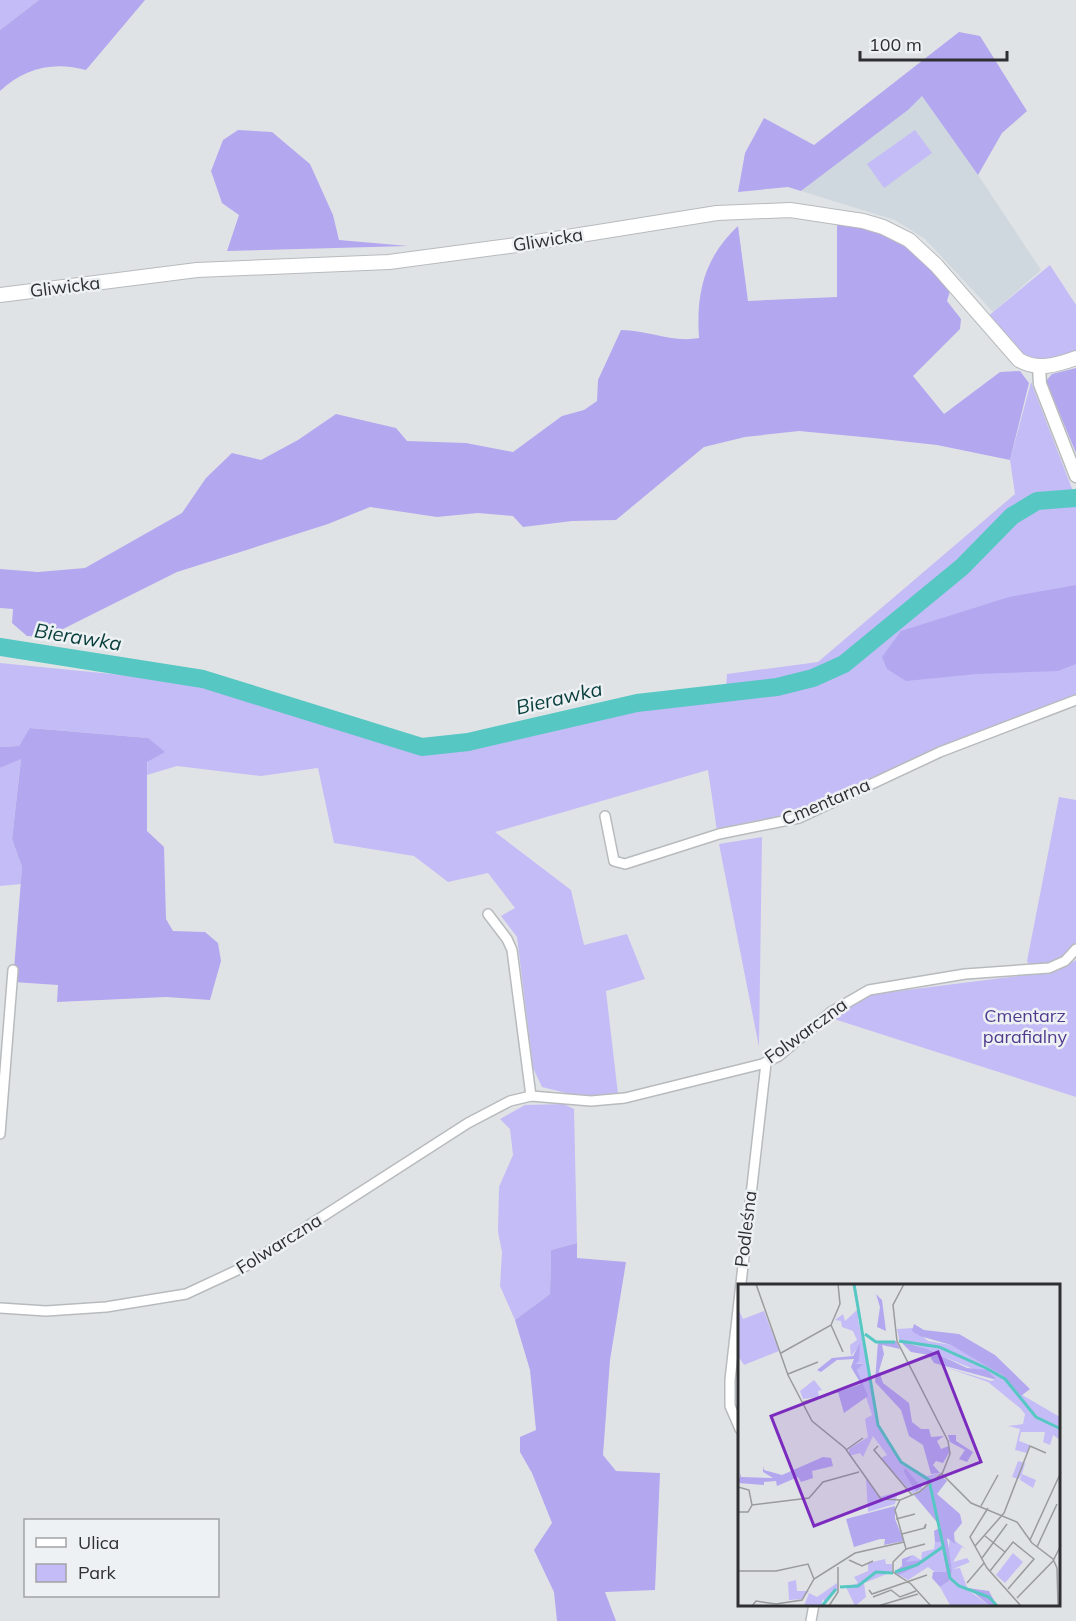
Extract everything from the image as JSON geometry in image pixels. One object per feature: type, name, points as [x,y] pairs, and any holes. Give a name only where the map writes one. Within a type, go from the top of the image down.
[{"type":"main road","name":"Gliwicka","points":[[0,295],[197,270],[389,262],[717,213],[790,210],[863,221],[909,240],[936,265],[1010,352],[1025,363],[1039,366]]},
{"type":"main road","points":[[1039,366],[1058,364],[1076,358]]},
{"type":"street","points":[[1039,366],[1040,384],[1076,476]]},
{"type":"street","name":"Cmentarna","points":[[604,816],[614,861],[625,864],[719,834],[799,818],[931,756],[1076,700]]},
{"type":"street","points":[[488,914],[507,939],[512,950],[531,1096]]},
{"type":"street","name":"Folwarczna","points":[[0,1308],[46,1311],[106,1306],[165,1299],[198,1290],[264,1255],[484,1113],[510,1101],[531,1096],[591,1101],[625,1098],[766,1062],[784,1052],[831,1012],[869,990],[957,975],[1049,968],[1065,961],[1076,949]]},
{"type":"street","points":[[0,1134],[13,970]]},
{"type":"street","name":"Podleśna","points":[[741,1284],[766,1062]]},
{"type":"street","name":"Podleśna","points":[[738,1309],[730,1380],[730,1406],[738,1424]]},
{"type":"street","points":[[811,1621],[814,1606]]},
{"type":"shaded area","points":[[39,0],[145,0],[86,70],[62,66],[40,68],[19,77],[0,91],[0,30]]},
{"type":"shaded area","points":[[959,32],[980,36],[1027,111],[1002,133],[978,175],[922,96],[908,110],[801,191],[788,187],[738,192],[745,153],[764,118],[814,145]]},
{"type":"shaded area","points":[[922,96],[1041,270],[993,312],[925,239],[895,220],[801,191],[908,110]]},
{"type":"shaded area","points":[[238,130],[272,132],[310,164],[333,215],[339,240],[408,246],[227,251],[239,215],[222,203],[211,171],[223,140]]},
{"type":"shaded area","points":[[837,221],[874,231],[901,244],[924,263],[950,291],[947,301],[961,319],[960,329],[913,376],[944,414],[1000,372],[1020,371],[1029,383],[1010,460],[937,445],[799,431],[745,437],[704,447],[616,520],[572,521],[523,527],[513,516],[478,513],[437,517],[370,507],[328,524],[177,572],[47,637],[27,636],[12,623],[13,609],[0,608],[0,569],[38,572],[85,568],[182,513],[206,478],[232,453],[261,460],[298,440],[336,414],[396,428],[407,441],[466,443],[513,452],[562,416],[584,410],[597,401],[598,380],[621,330],[679,339],[699,338],[699,306],[705,277],[717,251],[738,226],[748,301],[837,297]]},
{"type":"shaded area","points":[[1076,368],[1076,453],[1046,381],[1052,374]]},
{"type":"shaded area","points":[[1076,585],[1076,664],[1058,671],[977,674],[906,681],[887,669],[882,657],[901,631],[1009,597]]},
{"type":"shaded area","points":[[30,728],[148,738],[165,752],[147,762],[147,831],[164,847],[166,919],[173,931],[205,932],[218,943],[221,961],[210,1000],[166,997],[57,1002],[58,985],[13,982],[22,867],[12,839],[21,759],[0,768],[0,747],[19,746]]},
{"type":"shaded area","points":[[577,1243],[577,1258],[626,1262],[610,1360],[603,1455],[616,1471],[660,1473],[655,1590],[605,1592],[616,1621],[557,1621],[554,1592],[534,1550],[552,1523],[532,1473],[520,1452],[520,1437],[536,1430],[530,1370],[515,1320],[550,1294],[551,1250]]},
{"type":"green space","points":[[0,0],[39,0],[0,30]]},
{"type":"green space","points":[[915,130],[932,153],[884,188],[867,164]]},
{"type":"green space","points":[[1050,265],[1076,305],[1076,352],[1045,359],[1034,358],[1016,348],[987,317]]},
{"type":"green space","points":[[1031,382],[1076,499],[1076,695],[796,813],[717,831],[708,770],[495,832],[571,890],[584,945],[627,934],[645,979],[606,991],[618,1094],[586,1098],[542,1087],[533,1068],[517,937],[501,916],[515,908],[488,873],[448,882],[414,856],[334,843],[318,768],[261,776],[177,766],[147,775],[148,738],[31,728],[19,746],[0,747],[0,663],[194,682],[405,747],[471,750],[658,707],[725,700],[727,674],[818,662],[1015,494],[1010,460]]},
{"type":"green space","points":[[21,758],[12,839],[22,867],[21,884],[0,886],[0,768]]},
{"type":"green space","points":[[1059,797],[1076,800],[1076,942],[1062,957],[1044,964],[1030,966],[1027,961]]},
{"type":"green space","points":[[762,837],[759,1047],[719,844]]},
{"type":"green space","name":"Cmentarz parafialny","points":[[1076,960],[1076,1097],[834,1019],[859,996],[1057,971]]},
{"type":"green space","points":[[564,1104],[574,1109],[577,1243],[551,1250],[550,1294],[515,1320],[500,1286],[502,1252],[498,1232],[499,1187],[513,1155],[510,1129],[500,1119],[525,1105]]},
{"type":"waterway","name":"Bierawka","points":[[0,647],[203,679],[422,747],[468,742],[637,703],[777,687],[813,678],[844,664],[962,567],[1012,516],[1037,501],[1076,498]]}]
